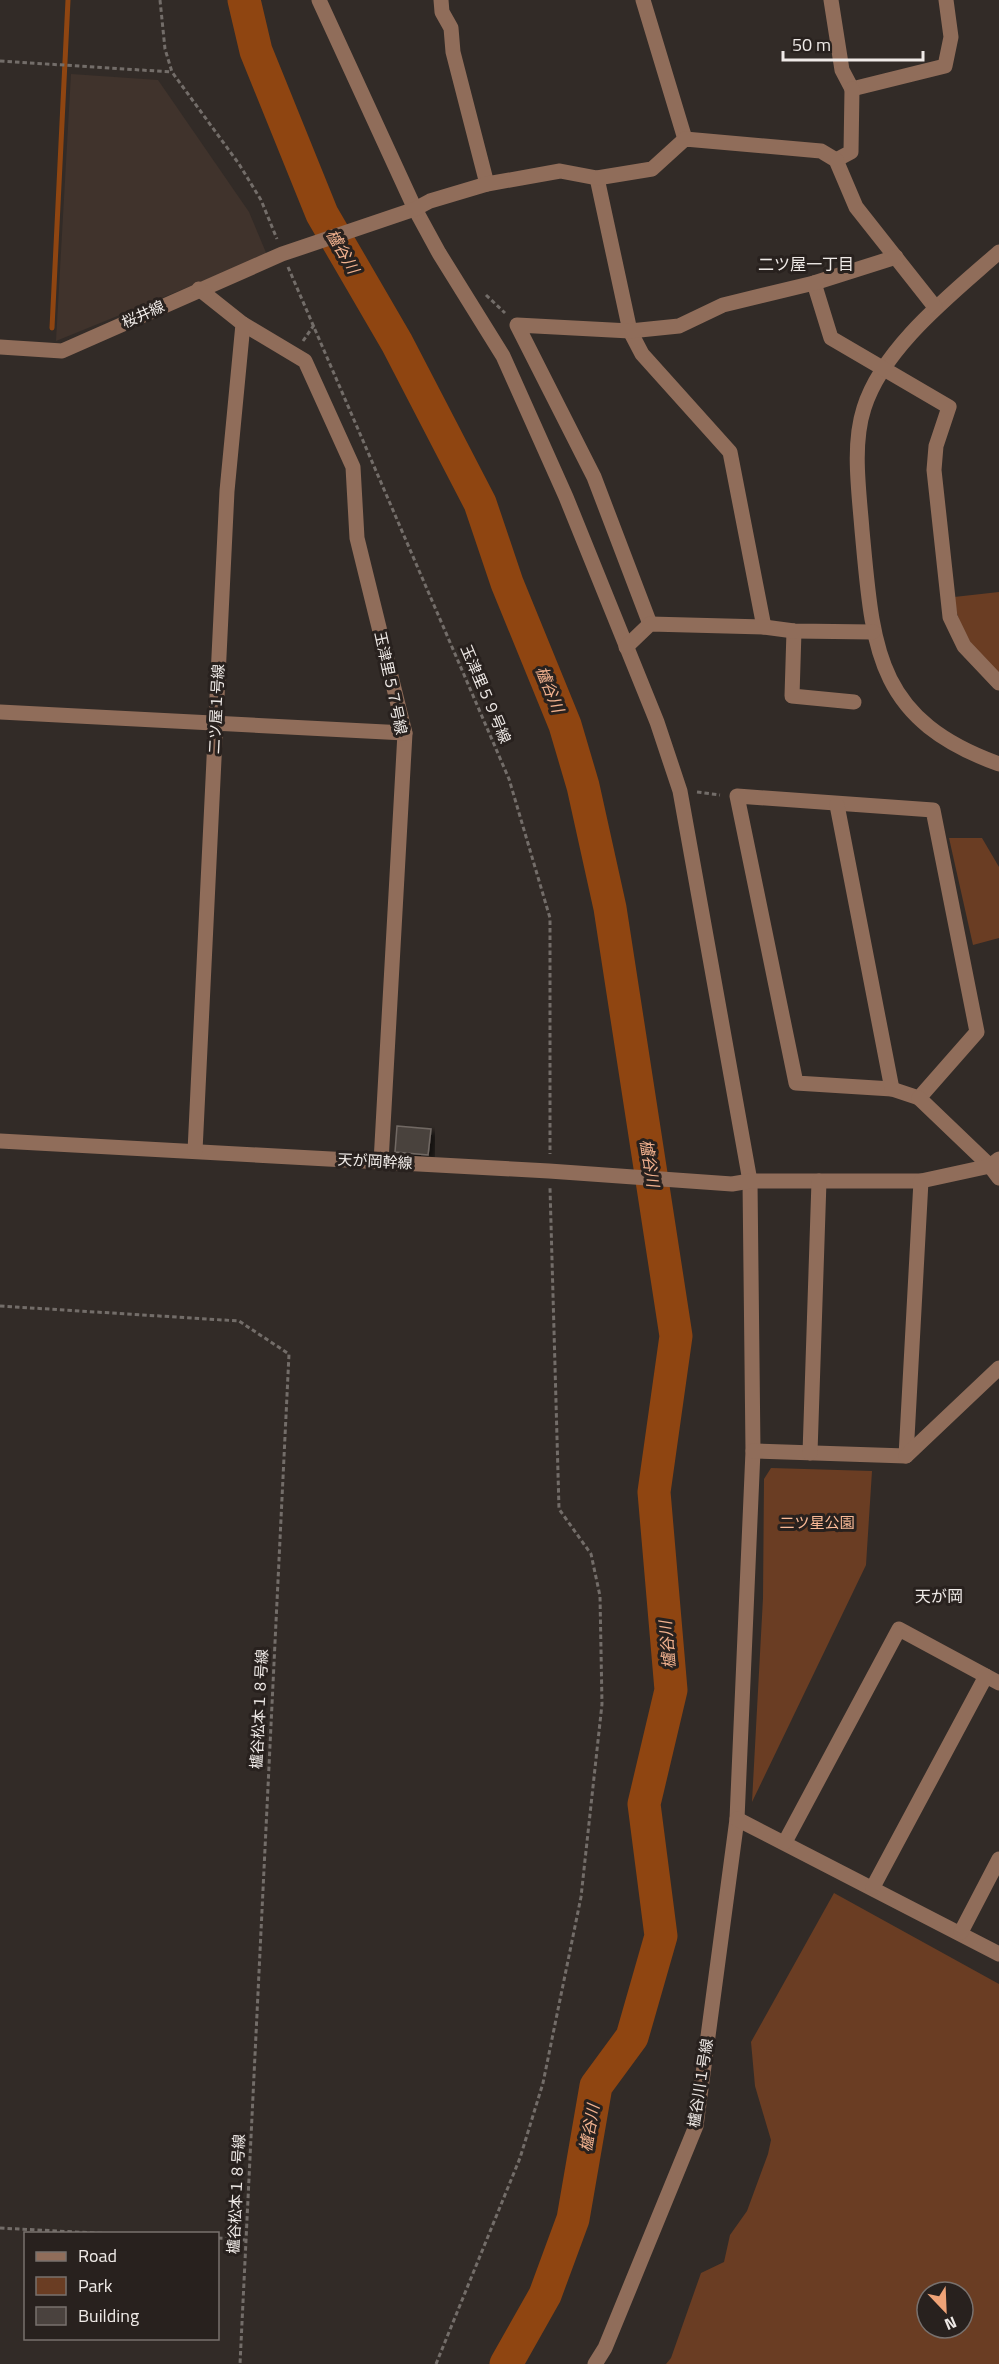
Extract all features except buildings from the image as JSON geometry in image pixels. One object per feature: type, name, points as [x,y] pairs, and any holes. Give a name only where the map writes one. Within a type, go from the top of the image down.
[{"type":"street","name":"櫨谷川１号線","points":[[319,0],[408,211],[439,253],[503,356],[566,497],[657,722],[681,791],[750,1181],[753,1451],[737,1819],[696,2126],[605,2348],[595,2364]]},
{"type":"street","points":[[441,0],[442,12],[451,28],[453,52],[487,184]]},
{"type":"street","points":[[643,0],[685,140]]},
{"type":"street","points":[[831,0],[842,70],[852,89],[851,152],[836,160]]},
{"type":"street","points":[[852,89],[945,66],[951,37],[946,0]]},
{"type":"street","points":[[764,627],[730,452],[642,354],[630,331],[597,178],[652,169],[685,140],[821,151],[836,160],[856,207],[935,307]]},
{"type":"street","name":"桜井線","points":[[0,347],[62,351],[283,254],[408,211],[430,201],[487,184],[560,171],[597,178]]},
{"type":"street","points":[[650,624],[594,477],[517,325],[630,331],[679,326],[723,305],[814,283],[896,257]]},
{"type":"street","points":[[996,260],[935,307],[883,368],[864,408],[858,444],[859,497],[873,632],[889,678],[911,711],[932,731],[967,752],[999,764]]},
{"type":"street","points":[[814,283],[831,338],[949,407],[936,446],[934,470],[950,617],[964,646],[999,683]]},
{"type":"street","points":[[200,289],[243,324]]},
{"type":"street","name":"二ツ屋１号線","points":[[195,1152],[227,491],[243,324]]},
{"type":"street","name":"玉津里５７号線","points":[[243,324],[305,361],[353,467],[357,538],[405,733],[381,1162]]},
{"type":"street","points":[[626,647],[650,624],[764,627],[794,631],[873,632]]},
{"type":"street","points":[[794,631],[792,696],[854,702]]},
{"type":"street","points":[[0,712],[405,733]]},
{"type":"street","points":[[919,1098],[977,1032],[933,810],[837,805],[737,796],[796,1083],[892,1089],[919,1098],[996,1168]]},
{"type":"street","points":[[837,805],[892,1089]]},
{"type":"street","name":"天が岡幹線","points":[[0,1141],[732,1184],[750,1181],[921,1181],[996,1168]]},
{"type":"street","points":[[810,1453],[819,1181]]},
{"type":"street","points":[[906,1456],[921,1181]]},
{"type":"street","points":[[753,1451],[906,1456],[999,1368]]},
{"type":"street","points":[[784,1842],[898,1629],[992,1680],[873,1887]]},
{"type":"street","points":[[737,1819],[961,1932],[999,1954]]},
{"type":"street","points":[[961,1932],[999,1859]]},
{"type":"path","points":[[0,62],[172,72],[165,49],[160,0]]},
{"type":"path","name":"玉津里５９号線","points":[[172,72],[239,164],[261,200],[509,779],[550,918],[559,1509],[591,1554],[600,1596],[602,1704],[581,1897],[543,2084],[520,2158],[436,2364]]},
{"type":"path","points":[[681,791],[737,796]]},
{"type":"path","name":"櫨谷松本１８号線","points":[[0,1306],[239,1322],[289,1354],[240,2364]]},
{"type":"path","points":[[0,2228],[76,2232]]},
{"type":"path","points":[[219,2238],[245,2240]]},
{"type":"shaded area","points":[[71,74],[158,80],[249,212],[267,255],[56,341]]},
{"type":"green space","points":[[999,592],[999,675],[982,658],[969,640],[959,621],[954,597]]},
{"type":"green space","points":[[949,838],[982,838],[999,867],[999,938],[973,945]]},
{"type":"green space","name":"二ツ星公園","points":[[771,1468],[872,1471],[866,1565],[752,1802],[763,1598],[764,1479]]},
{"type":"green space","points":[[834,1893],[999,1984],[999,2364],[666,2364],[671,2358],[701,2273],[724,2262],[730,2235],[747,2211],[768,2154],[771,2140],[755,2086],[751,2042]]},
{"type":"waterway","points":[[52,328],[68,0]]},
{"type":"waterway","name":"櫨谷川","points":[[244,0],[256,51],[322,214],[397,343],[480,503],[507,583],[565,725],[583,786],[610,908],[676,1336],[654,1492],[671,1690],[644,1804],[661,1936],[632,2037],[596,2086],[573,2219],[545,2295],[506,2364]]},
{"type":"district","name":"二ツ屋一丁目","points":[[806,264]]},
{"type":"district","name":"天が岡","points":[[939,1596]]}]
